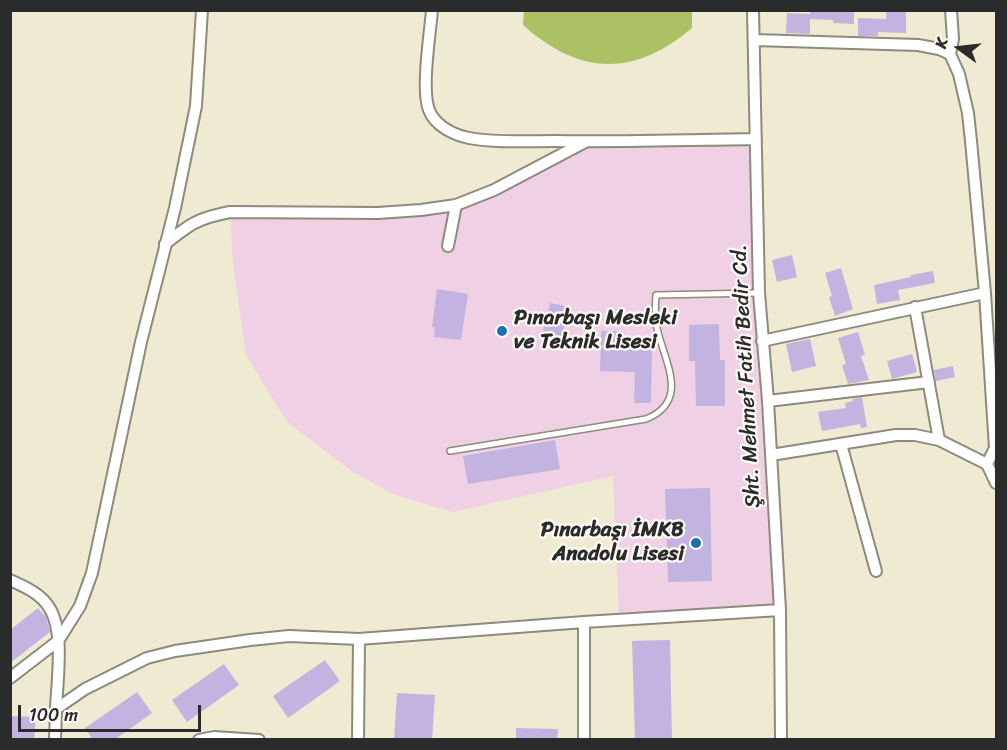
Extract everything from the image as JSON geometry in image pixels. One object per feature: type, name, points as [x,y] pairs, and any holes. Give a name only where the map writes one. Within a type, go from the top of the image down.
[{"type":"street","points":[[10,678],[58,641],[80,606],[92,573],[141,342],[175,208],[196,106],[202,10]]},
{"type":"street","points":[[432,10],[426,91],[429,111],[440,125],[451,132],[468,138],[491,141],[756,140]]},
{"type":"street","name":"Şht. Mehmet Fatih Bedir Cd.","points":[[753,10],[759,293],[768,401],[780,610],[781,740]]},
{"type":"street","points":[[951,10],[953,39],[950,54],[959,74],[968,113],[985,292],[995,448],[987,464]]},
{"type":"street","points":[[754,40],[918,45],[939,49],[950,54]]},
{"type":"street","points":[[165,244],[189,225],[206,216],[230,212],[378,213],[456,205],[494,190],[585,142]]},
{"type":"street","points":[[448,246],[456,205]]},
{"type":"street","points":[[762,340],[985,292]]},
{"type":"street","points":[[915,308],[939,440]]},
{"type":"street","points":[[768,401],[929,382]]},
{"type":"street","points":[[771,454],[896,435],[915,435],[939,440],[987,464],[996,483]]},
{"type":"street","points":[[841,444],[876,571]]},
{"type":"street","points":[[10,580],[35,593],[46,603],[57,626],[54,740]]},
{"type":"street","points":[[56,709],[85,689],[147,658],[176,651],[250,640],[289,636],[359,639],[780,610]]},
{"type":"street","points":[[584,622],[584,740]]},
{"type":"street","points":[[358,740],[359,639]]},
{"type":"street","points":[[199,740],[214,736],[259,740]]},
{"type":"lane","points":[[450,451],[646,420],[656,415],[666,405],[671,383],[669,367],[657,330],[656,295],[759,293]]},
{"type":"shaded area","name":"Pınarbaşı Mesleki ve Teknik Lisesi","points":[[756,139],[780,610],[619,620],[613,476],[453,512],[395,495],[350,470],[286,421],[246,355],[233,264],[230,212],[378,213],[456,205],[585,142]]},
{"type":"green space","points":[[524,11],[692,11],[692,28],[670,44],[649,55],[628,62],[607,64],[586,61],[565,54],[544,42],[523,25]]},
{"type":"building","points":[[810,10],[854,10],[854,24],[810,19],[810,34],[786,33],[787,13],[810,14]]},
{"type":"building","points":[[886,11],[906,12],[906,33],[878,32],[878,36],[858,36],[858,18],[886,19]]},
{"type":"building","points":[[792,255],[797,277],[777,282],[772,260]]},
{"type":"building","points":[[841,268],[853,309],[835,316],[825,273]]},
{"type":"building","points":[[933,271],[935,283],[898,290],[900,300],[877,304],[874,285]]},
{"type":"building","points":[[437,289],[468,294],[461,340],[434,337],[435,327],[432,327]]},
{"type":"building","points":[[550,303],[569,307],[560,344],[541,339]]},
{"type":"building","points":[[719,324],[720,360],[725,360],[725,406],[696,406],[695,361],[689,361],[689,325]]},
{"type":"building","points":[[601,331],[622,331],[622,347],[652,348],[651,403],[634,403],[635,372],[600,371]]},
{"type":"building","points":[[858,332],[865,355],[861,356],[869,380],[848,384],[842,365],[846,364],[838,338]]},
{"type":"building","points":[[810,339],[816,366],[792,372],[786,344]]},
{"type":"building","points":[[912,354],[917,372],[892,379],[887,361]]},
{"type":"building","points":[[953,366],[955,377],[936,381],[934,370]]},
{"type":"building","points":[[862,397],[867,427],[861,428],[860,424],[822,431],[818,412],[846,408],[845,403]]},
{"type":"building","points":[[555,440],[560,469],[468,484],[463,456]]},
{"type":"building","points":[[710,488],[712,581],[668,582],[665,489]]},
{"type":"building","points":[[38,608],[46,617],[50,632],[10,663],[10,630]]},
{"type":"building","points":[[670,640],[672,740],[635,740],[632,641]]},
{"type":"building","points":[[325,660],[340,681],[288,718],[273,696]]},
{"type":"building","points":[[224,664],[239,685],[187,722],[172,700]]},
{"type":"building","points":[[137,692],[152,713],[114,740],[93,740],[85,728]]},
{"type":"building","points":[[397,693],[435,695],[432,740],[394,740]]},
{"type":"building","points":[[10,716],[36,717],[34,740],[10,740]]},
{"type":"building","points":[[516,728],[558,729],[557,740],[516,740]]},
{"type":"place","name":"Pınarbaşı Mesleki ve Teknik Lisesi","points":[[502,331]]},
{"type":"place","name":"Pınarbaşı İMKB Anadolu Lisesi","points":[[696,543]]}]
